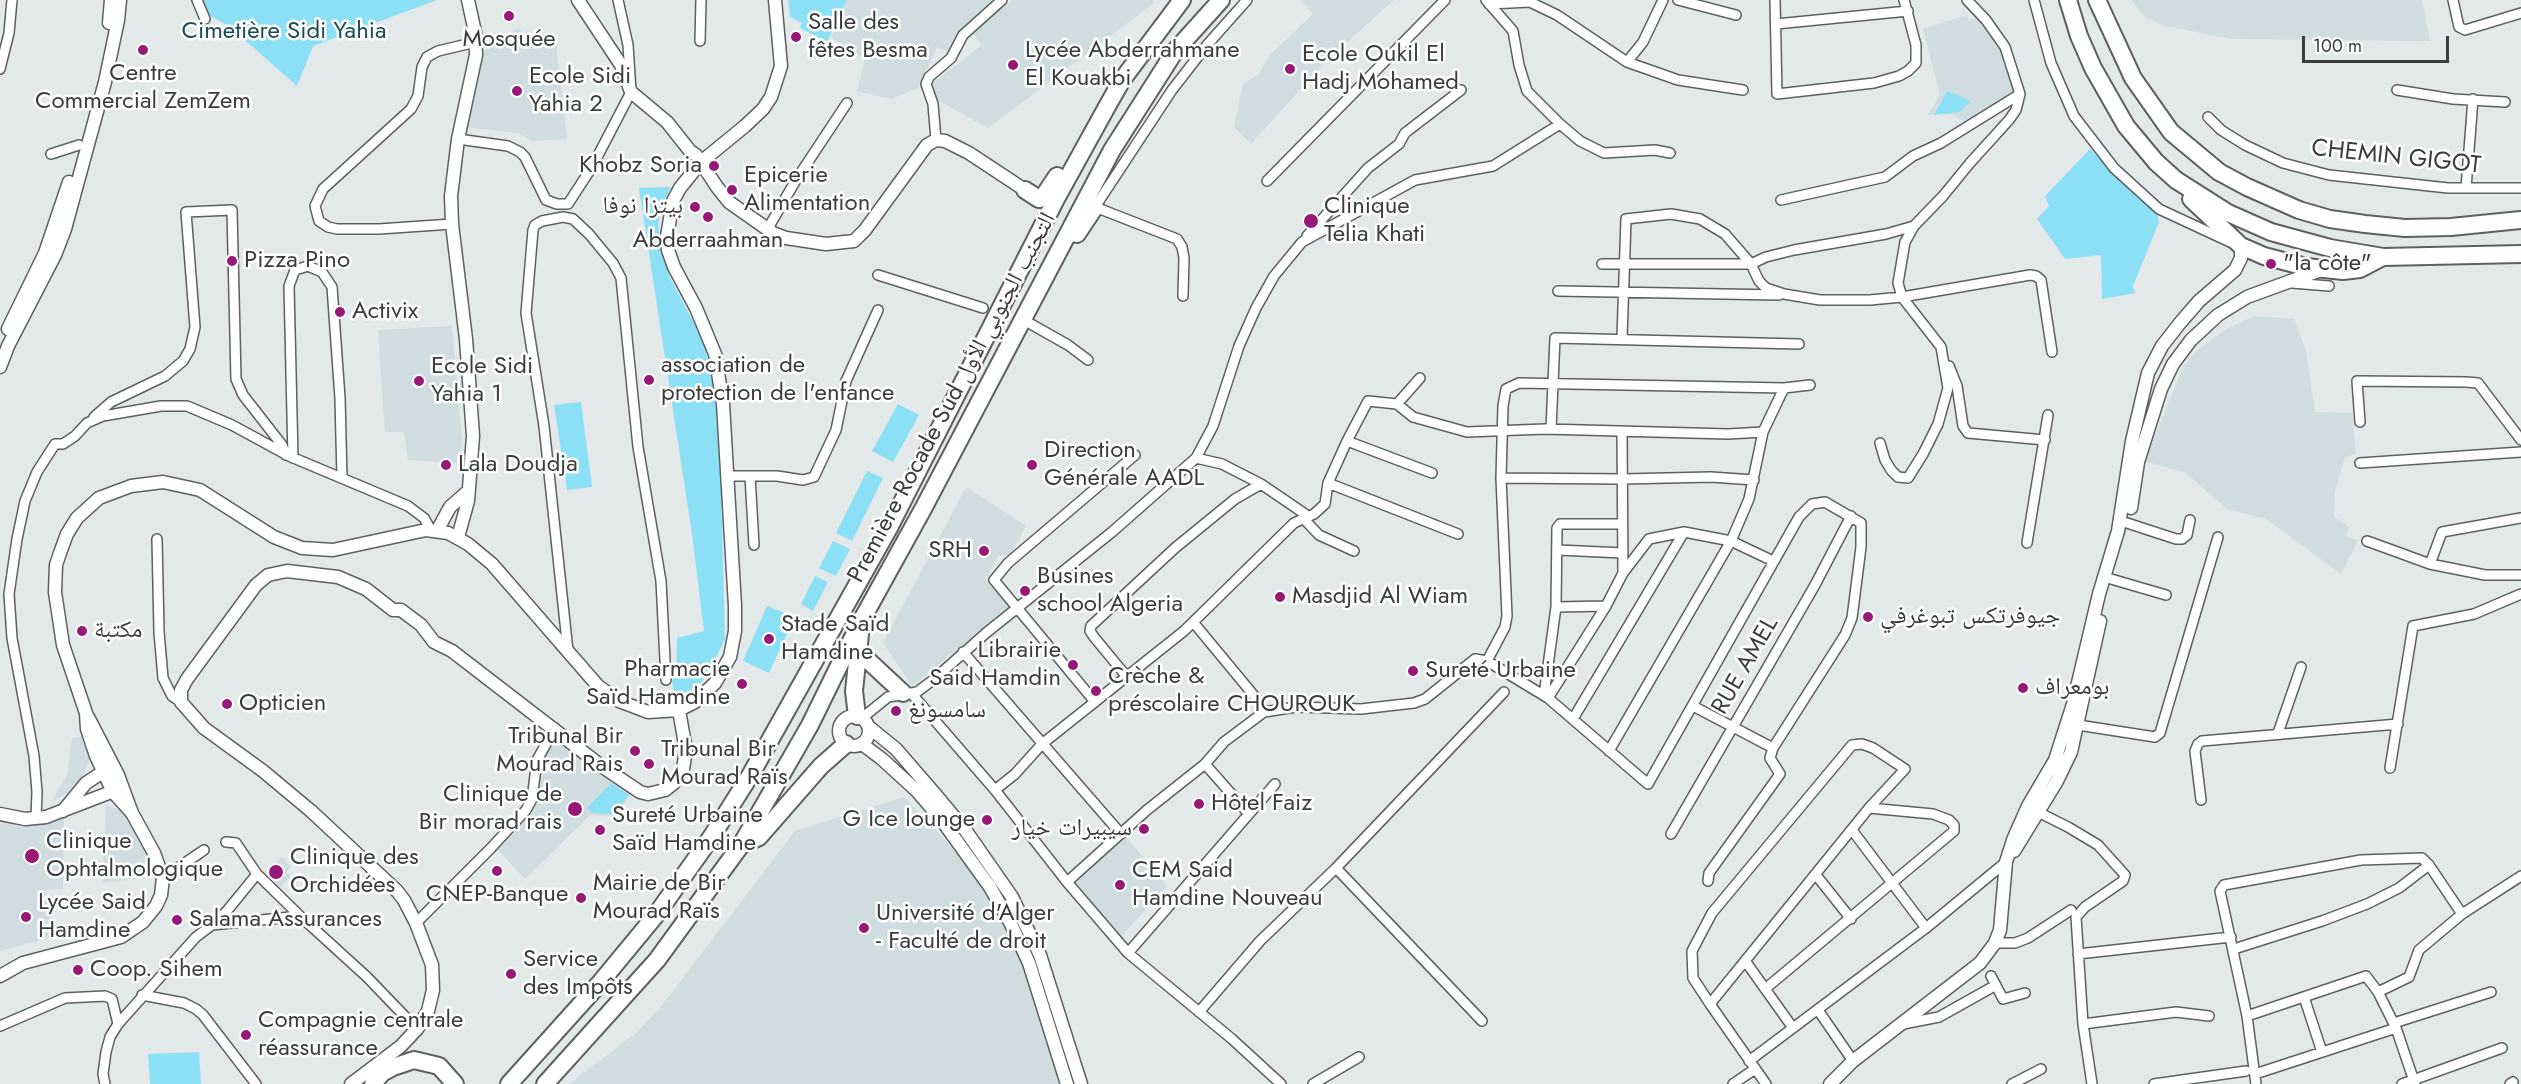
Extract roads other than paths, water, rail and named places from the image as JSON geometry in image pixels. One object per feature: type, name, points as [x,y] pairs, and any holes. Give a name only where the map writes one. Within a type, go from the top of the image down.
[{"type":"highway","name":"Première Rocade Sud التجنب الجنوبي الأول","points":[[509,1084],[599,984],[642,932],[712,836],[783,720],[890,526],[990,312],[1122,80],[1182,0]]},
{"type":"highway","name":"Première Rocade Sud التجنب الجنوبي الأول","points":[[545,1084],[657,960],[741,845],[810,725],[860,623],[923,509],[1102,168],[1144,97],[1175,51],[1221,0]]},
{"type":"highway","points":[[2068,0],[2079,36],[2109,100],[2126,126],[2156,162],[2221,230],[2241,246],[2281,260],[2324,269],[2343,271],[2360,269],[2384,257]]},
{"type":"highway","points":[[2097,0],[2133,78],[2171,132],[2219,172],[2247,187],[2299,210],[2330,219],[2365,224],[2405,228],[2451,227],[2521,220]]},
{"type":"highway","points":[[1024,190],[1039,199],[1043,197],[1084,127],[1109,103]]},
{"type":"highway","points":[[2156,162],[2176,180],[2205,200],[2246,222],[2330,248],[2384,257],[2521,254]]},
{"type":"highway","points":[[1024,316],[1095,207]]},
{"type":"highway","points":[[860,623],[855,692],[864,721]]},
{"type":"highway","points":[[859,652],[907,693]]},
{"type":"highway","points":[[741,845],[759,837],[821,766],[854,744]]},
{"type":"highway","points":[[373,1084],[382,1073],[414,1060],[439,1065],[456,1084]]},
{"type":"main road","points":[[0,345],[52,237],[105,44],[111,0]]},
{"type":"main road","points":[[0,367],[8,346],[55,255],[64,229],[105,82],[120,0]]},
{"type":"main road","points":[[458,537],[467,511],[472,458],[472,412],[451,195],[458,139],[476,42],[468,0]]},
{"type":"main road","points":[[578,0],[621,65],[631,92],[667,122],[701,162],[723,195],[766,230],[786,238],[808,242],[839,244],[854,241],[865,230],[922,150],[936,140],[945,141],[969,153],[1024,190]]},
{"type":"main road","points":[[0,975],[23,963],[126,934],[143,922],[156,906],[161,894],[163,878],[154,853],[108,768],[86,713],[58,620],[56,565],[67,534],[86,508],[99,498],[131,486],[148,483],[163,482],[186,486],[214,498],[290,545],[320,550],[333,550],[434,531],[458,537],[492,564],[598,686],[619,701],[648,712],[679,711],[695,702],[715,683],[730,657],[733,646],[735,606],[723,404],[715,354],[668,250],[668,236],[673,201],[680,188],[701,162],[745,126],[763,109],[771,97],[781,66],[775,0]]},
{"type":"main road","points":[[1830,1084],[1853,1061],[1897,1025],[1980,963],[1995,943],[2000,930],[2006,862],[2028,806],[2055,760],[2073,704],[2099,594],[2118,531],[2131,450],[2148,373],[2162,346],[2180,323],[2199,301],[2235,270],[2241,258],[2241,246]]},
{"type":"main road","points":[[2006,862],[2038,812],[2071,752],[2111,579],[2127,524],[2138,462],[2161,389],[2174,364],[2191,340],[2218,315],[2247,297],[2280,283],[2324,269]]},
{"type":"main road","points":[[434,531],[450,507],[467,492]]},
{"type":"main road","points":[[351,1084],[402,1046],[417,1029],[428,1011],[434,979],[432,965],[416,923],[404,900],[343,840],[276,782],[204,728],[181,702],[181,690],[187,679],[256,585],[268,575],[279,573],[308,573],[338,577],[352,582],[393,610],[401,610],[421,625],[434,642],[452,651],[633,788],[648,794],[665,790],[674,783],[685,761],[686,750],[679,711]]},
{"type":"main road","points":[[86,713],[87,729],[96,756],[108,768]]},
{"type":"main road","points":[[1067,1084],[1029,963],[996,896],[941,819],[916,791],[882,759],[840,736],[840,726],[847,718],[864,721],[896,749],[966,831],[1012,897],[1040,955],[1081,1084]]},
{"type":"main road","points":[[854,744],[868,738],[864,721]]},
{"type":"main road","points":[[90,779],[96,756]]},
{"type":"main road","points":[[62,812],[74,795],[90,779],[108,768]]},
{"type":"main road","points":[[1,815],[41,817],[62,812],[118,789]]},
{"type":"main road","points":[[118,789],[122,804]]},
{"type":"main road","points":[[99,798],[122,804],[132,813]]},
{"type":"street","points":[[0,69],[9,33],[12,0]]},
{"type":"street","points":[[197,0],[205,19]]},
{"type":"street","points":[[458,139],[508,146],[520,152],[525,157],[546,200],[568,204],[592,166],[631,92],[628,45],[618,0]]},
{"type":"street","points":[[700,41],[701,0]]},
{"type":"street","points":[[936,140],[934,113],[927,84],[929,77],[951,58],[963,35],[1002,0]]},
{"type":"street","points":[[1183,296],[1184,258],[1182,247],[1177,239],[1095,207],[1172,90],[1207,45],[1247,0]]},
{"type":"street","points":[[1267,181],[1445,0]]},
{"type":"street","points":[[1627,62],[1643,42],[1663,0]]},
{"type":"street","points":[[1678,0],[1736,15]]},
{"type":"street","points":[[1775,0],[1777,94],[1874,83],[1908,71],[1916,63],[1916,45],[1904,0]]},
{"type":"street","points":[[1967,0],[1986,20],[2005,47],[2020,94],[2016,110],[2009,120],[1914,226],[1905,242],[1898,283],[1902,297],[1941,347],[1957,386],[1964,430],[1968,433],[2045,440]]},
{"type":"street","points":[[2034,0],[2051,63],[2074,116],[2114,168],[2159,209],[2241,246]]},
{"type":"street","points":[[2453,0],[2459,27],[2465,30],[2521,13]]},
{"type":"street","points":[[1487,2],[1531,1],[1557,15],[1627,62],[1678,80],[1743,90]]},
{"type":"street","points":[[1487,2],[1514,31],[1519,65],[1527,92],[1580,141],[1604,153],[1655,150],[1670,153]]},
{"type":"street","points":[[1776,24],[1908,10]]},
{"type":"street","points":[[452,224],[379,230],[337,229],[328,227],[319,221],[315,206],[323,189],[411,109],[418,96],[422,67],[427,57],[438,51],[476,42]]},
{"type":"street","points":[[864,721],[877,705],[888,697],[923,688],[963,652],[1112,532],[1196,458],[1213,426],[1239,346],[1274,276],[1368,168],[1399,144],[1405,134],[1461,90]]},
{"type":"street","points":[[2397,90],[2453,99],[2505,102]]},
{"type":"street","points":[[1781,200],[1884,177],[1913,156],[1941,143],[2020,94]]},
{"type":"street","points":[[2466,188],[2473,99]]},
{"type":"street","points":[[766,230],[847,103]]},
{"type":"street","name":"CHEMIN GIGOT","points":[[2208,117],[2221,130],[2245,145],[2283,163],[2329,175],[2448,188],[2521,188]]},
{"type":"street","points":[[1302,242],[1415,180],[1493,166],[1560,124]]},
{"type":"street","points":[[51,154],[79,145]]},
{"type":"street","points":[[41,817],[34,756],[10,625],[9,594],[16,539],[27,494],[37,472],[55,444],[63,444],[75,436],[111,402],[165,376],[183,361],[190,349],[195,327],[186,212],[231,210],[236,379],[243,395],[290,457]]},
{"type":"street","points":[[1622,338],[1626,219],[1671,214],[1700,219],[1725,234],[1751,264],[1759,281],[1766,288],[1797,296]]},
{"type":"street","points":[[569,653],[544,426],[526,313],[532,230],[542,221],[563,217],[573,219],[589,234],[613,263],[621,278],[638,447],[661,581],[666,680]]},
{"type":"street","points":[[1602,264],[1751,264],[1775,254],[1886,234],[1914,226]]},
{"type":"street","points":[[290,457],[289,286],[296,270],[308,266],[322,272],[332,287],[340,398],[342,478]]},
{"type":"street","points":[[878,275],[990,312]]},
{"type":"street","points":[[1558,291],[1624,291],[1870,300],[2036,276],[2041,280],[2052,352]]},
{"type":"street","points":[[2280,283],[2329,286]]},
{"type":"street","points":[[728,476],[777,476],[803,480],[812,479],[817,474],[836,430],[846,381],[878,310]]},
{"type":"street","points":[[1024,316],[1088,360]]},
{"type":"street","points":[[1551,429],[1555,338],[1799,344]]},
{"type":"street","points":[[1880,443],[1891,470],[1898,477],[1908,478],[1938,424],[1948,388],[1941,347]]},
{"type":"street","points":[[1397,404],[1420,378]]},
{"type":"street","points":[[2360,422],[2357,381],[2466,381],[2478,383],[2521,440]]},
{"type":"street","points":[[1487,661],[1505,627],[1507,616],[1501,477],[1503,406],[1506,389],[1519,383],[1784,388],[1809,385]]},
{"type":"street","points":[[1609,751],[1731,541],[1749,499],[1762,432],[1784,388]]},
{"type":"street","points":[[995,790],[1015,774],[1042,744],[1193,622],[1294,523],[1314,514],[1325,504],[1328,483],[1368,401],[1397,404],[1413,417],[1467,432],[1551,429],[1622,432],[1762,432]]},
{"type":"street","points":[[87,423],[103,416],[161,406],[187,406],[232,425],[290,457],[408,506],[424,518],[434,531]]},
{"type":"street","points":[[2027,543],[2048,415]]},
{"type":"street","points":[[1622,432],[1623,573]]},
{"type":"street","points":[[1347,441],[1432,473]]},
{"type":"street","points":[[2360,463],[2521,452]]},
{"type":"street","points":[[1095,702],[994,582],[998,573],[1136,454]]},
{"type":"street","points":[[1196,458],[1221,464],[1261,484],[1305,514],[1303,518]]},
{"type":"street","points":[[750,477],[753,545]]},
{"type":"street","points":[[1501,477],[1623,479],[1711,477],[1754,480]]},
{"type":"street","points":[[1328,483],[1458,534]]},
{"type":"street","points":[[1127,677],[1090,632],[1091,626],[1175,548],[1235,499],[1261,484]]},
{"type":"street","points":[[1067,882],[1205,764],[1224,742],[1264,712],[1296,707],[1360,709],[1414,704],[1437,690],[1469,662],[1480,658],[1546,697],[1648,784],[1799,517],[1812,504],[1825,502],[1862,523],[1856,603],[1852,618],[1845,635],[1773,748],[1770,758],[1780,774],[1709,873],[1708,881]]},
{"type":"street","name":"RUE AMEL","points":[[1671,834],[1815,585],[1851,516]]},
{"type":"street","points":[[1303,518],[1319,535],[1354,551]]},
{"type":"street","points":[[2430,564],[2442,532],[2521,518]]},
{"type":"street","points":[[2127,524],[2182,539],[2187,535],[2190,520]]},
{"type":"street","points":[[1546,697],[1556,607],[1557,528],[1560,524],[1622,524]]},
{"type":"street","points":[[1546,697],[1606,606],[1623,573],[1649,539],[1684,532],[1731,541],[1773,561]]},
{"type":"street","points":[[1573,719],[1684,532]]},
{"type":"street","points":[[2078,725],[2156,737],[2160,733],[2218,537]]},
{"type":"street","points":[[157,538],[159,632],[163,678],[172,696],[181,702]]},
{"type":"street","points":[[2367,542],[2430,564],[2485,575],[2521,575]]},
{"type":"street","points":[[1558,550],[1623,553]]},
{"type":"street","points":[[2111,579],[2166,595]]},
{"type":"street","points":[[2391,768],[2413,626],[2474,614],[2521,594]]},
{"type":"street","points":[[1556,607],[1606,606]]},
{"type":"street","points":[[1193,622],[1256,698],[1264,712]]},
{"type":"street","points":[[963,652],[1121,834]]},
{"type":"street","points":[[2278,733],[2301,667]]},
{"type":"street","points":[[1199,1012],[1260,941],[1336,868],[1504,692]]},
{"type":"street","points":[[907,693],[995,790],[1067,882],[1128,953],[1281,1084]]},
{"type":"street","points":[[1692,706],[1773,748]]},
{"type":"street","points":[[2201,800],[2195,751],[2198,744],[2212,739],[2398,724]]},
{"type":"street","points":[[416,923],[526,810],[532,799],[537,760],[555,728]]},
{"type":"street","points":[[1710,1004],[1869,808],[1905,770],[1873,748],[1857,743],[1852,745],[1712,912],[1692,951],[1693,978],[1710,1004],[1752,1065],[1766,1084]]},
{"type":"street","points":[[1205,764],[1249,814]]},
{"type":"street","points":[[1128,953],[1275,784]]},
{"type":"street","points":[[1765,989],[1954,831],[1954,825],[1950,820],[1933,814],[1869,808]]},
{"type":"street","points":[[2038,812],[2098,845],[2125,875],[2123,881],[2076,917],[2083,1024],[2092,1084]]},
{"type":"street","points":[[1852,830],[1926,928]]},
{"type":"street","points":[[226,842],[236,843],[257,874],[367,977],[417,1029]]},
{"type":"street","points":[[163,878],[204,850]]},
{"type":"street","points":[[2256,1084],[2250,1072],[2247,1016],[2220,891],[2230,882],[2361,860],[2422,858],[2430,865],[2462,914]]},
{"type":"street","points":[[1732,1084],[1793,1028],[1926,928],[2006,862]]},
{"type":"street","points":[[2234,950],[2367,904],[2399,888],[2430,865]]},
{"type":"street","points":[[1336,868],[1482,1021]]},
{"type":"street","points":[[105,1084],[103,1074],[106,1052],[110,1037],[118,1024],[196,937],[226,912],[257,874]]},
{"type":"street","points":[[1816,874],[1851,919]]},
{"type":"street","points":[[2378,992],[2409,977],[2419,950],[2462,914],[2521,876]]},
{"type":"street","points":[[1995,943],[2015,943],[2028,938],[2071,910]]},
{"type":"street","points":[[212,925],[300,916]]},
{"type":"street","points":[[2078,954],[2231,937]]},
{"type":"street","points":[[1746,962],[1793,1028]]},
{"type":"street","points":[[1991,976],[2003,999],[2025,993]]},
{"type":"street","points":[[2247,1016],[2366,976],[2378,992],[2395,1026],[2414,1082]]},
{"type":"street","points":[[1897,1025],[1939,1017],[1996,985]]},
{"type":"street","points":[[2154,1084],[2250,1072],[2322,1052],[2491,992]]},
{"type":"street","points":[[142,995],[184,1003],[196,1009],[256,1084]]},
{"type":"street","points":[[0,1026],[65,998],[105,996],[112,999],[118,1024]]},
{"type":"street","points":[[2304,997],[2322,1052]]},
{"type":"street","points":[[1818,1010],[1853,1061]]},
{"type":"street","points":[[2083,1024],[2176,1012],[2209,1016]]},
{"type":"street","points":[[2402,1084],[2414,1082],[2502,1048]]},
{"type":"street","points":[[1313,1084],[1359,1057]]},
{"type":"street","points":[[2012,1084],[2041,1069]]},
{"type":"place","name":"Mosquée","points":[[509,16]]},
{"type":"place","name":"Salle des fêtes Besma","points":[[796,37]]},
{"type":"place","name":"Centre Commercial ZemZem","points":[[143,50]]},
{"type":"place","name":"Lycée Abderrahmane El Kouakbi","points":[[1013,65]]},
{"type":"place","name":"Ecole Oukil El Hadj Mohamed","points":[[1290,69]]},
{"type":"place","name":"Ecole Sidi Yahia 2","points":[[517,91]]},
{"type":"place","name":"Khobz Soria","points":[[714,166]]},
{"type":"place","name":"Epicerie Alimentation","points":[[732,190]]},
{"type":"place","name":"بيتزا نوفا","points":[[695,207]]},
{"type":"place","name":"Abderraahman","points":[[708,217]]},
{"type":"place","name":"Clinique Telia Khati","points":[[1311,221]]},
{"type":"place","name":"Pizza Pino","points":[[232,261]]},
{"type":"place","name":"\"la côte\"","points":[[2271,264]]},
{"type":"place","name":"Activix","points":[[340,312]]},
{"type":"place","name":"association de protection de l'enfance","points":[[649,380]]},
{"type":"place","name":"Ecole Sidi Yahia 1","points":[[419,381]]},
{"type":"place","name":"Lala Doudja","points":[[446,465]]},
{"type":"place","name":"Direction Générale AADL","points":[[1032,465]]},
{"type":"place","name":"SRH","points":[[984,551]]},
{"type":"place","name":"Busines school Algeria","points":[[1025,591]]},
{"type":"place","name":"Masdjid Al Wiam","points":[[1280,597]]},
{"type":"place","name":"جيوفرتكس تبوغرفي","points":[[1868,617]]},
{"type":"place","name":"مكتبة","points":[[82,631]]},
{"type":"place","name":"Stade Saïd Hamdine","points":[[769,639]]},
{"type":"place","name":"Librairie Said Hamdin","points":[[1073,665]]},
{"type":"place","name":"Sureté Urbaine","points":[[1413,671]]},
{"type":"place","name":"Pharmacie Saïd Hamdine","points":[[742,684]]},
{"type":"place","name":"بومعراف","points":[[2023,688]]},
{"type":"place","name":"Crèche & préscolaire CHOUROUK","points":[[1096,691]]},
{"type":"place","name":"Opticien","points":[[227,704]]},
{"type":"place","name":"سامسونغ","points":[[896,711]]},
{"type":"place","name":"Tribunal Bir Mourad Rais","points":[[635,751]]},
{"type":"place","name":"Tribunal Bir Mourad Raïs","points":[[649,764]]},
{"type":"place","name":"Hôtel Faiz","points":[[1199,804]]},
{"type":"place","name":"Clinique de Bir morad rais","points":[[575,809]]},
{"type":"place","name":"G Ice lounge","points":[[987,820]]},
{"type":"place","name":"سيبيرات خيار","points":[[1144,829]]},
{"type":"place","name":"Sureté Urbaine Saïd Hamdine","points":[[600,830]]},
{"type":"place","name":"Clinique Ophtalmologique","points":[[32,856]]},
{"type":"place","name":"CNEP-Banque","points":[[497,871]]},
{"type":"place","name":"Clinique des Orchidées","points":[[276,872]]},
{"type":"place","name":"CEM Said Hamdine Nouveau","points":[[1120,885]]},
{"type":"place","name":"Mairie de Bir Mourad Raïs","points":[[581,898]]},
{"type":"place","name":"Lycée Said Hamdine","points":[[26,917]]},
{"type":"place","name":"Salama Assurances","points":[[177,920]]},
{"type":"place","name":"Université d'Alger - Faculté de droit","points":[[864,928]]},
{"type":"place","name":"Coop. Sihem","points":[[78,970]]},
{"type":"place","name":"Service des Impôts","points":[[511,974]]},
{"type":"place","name":"Compagnie centrale réassurance","points":[[246,1035]]},
{"type":"park label","name":"Cimetière Sidi Yahia","points":[[284,32]]}]
